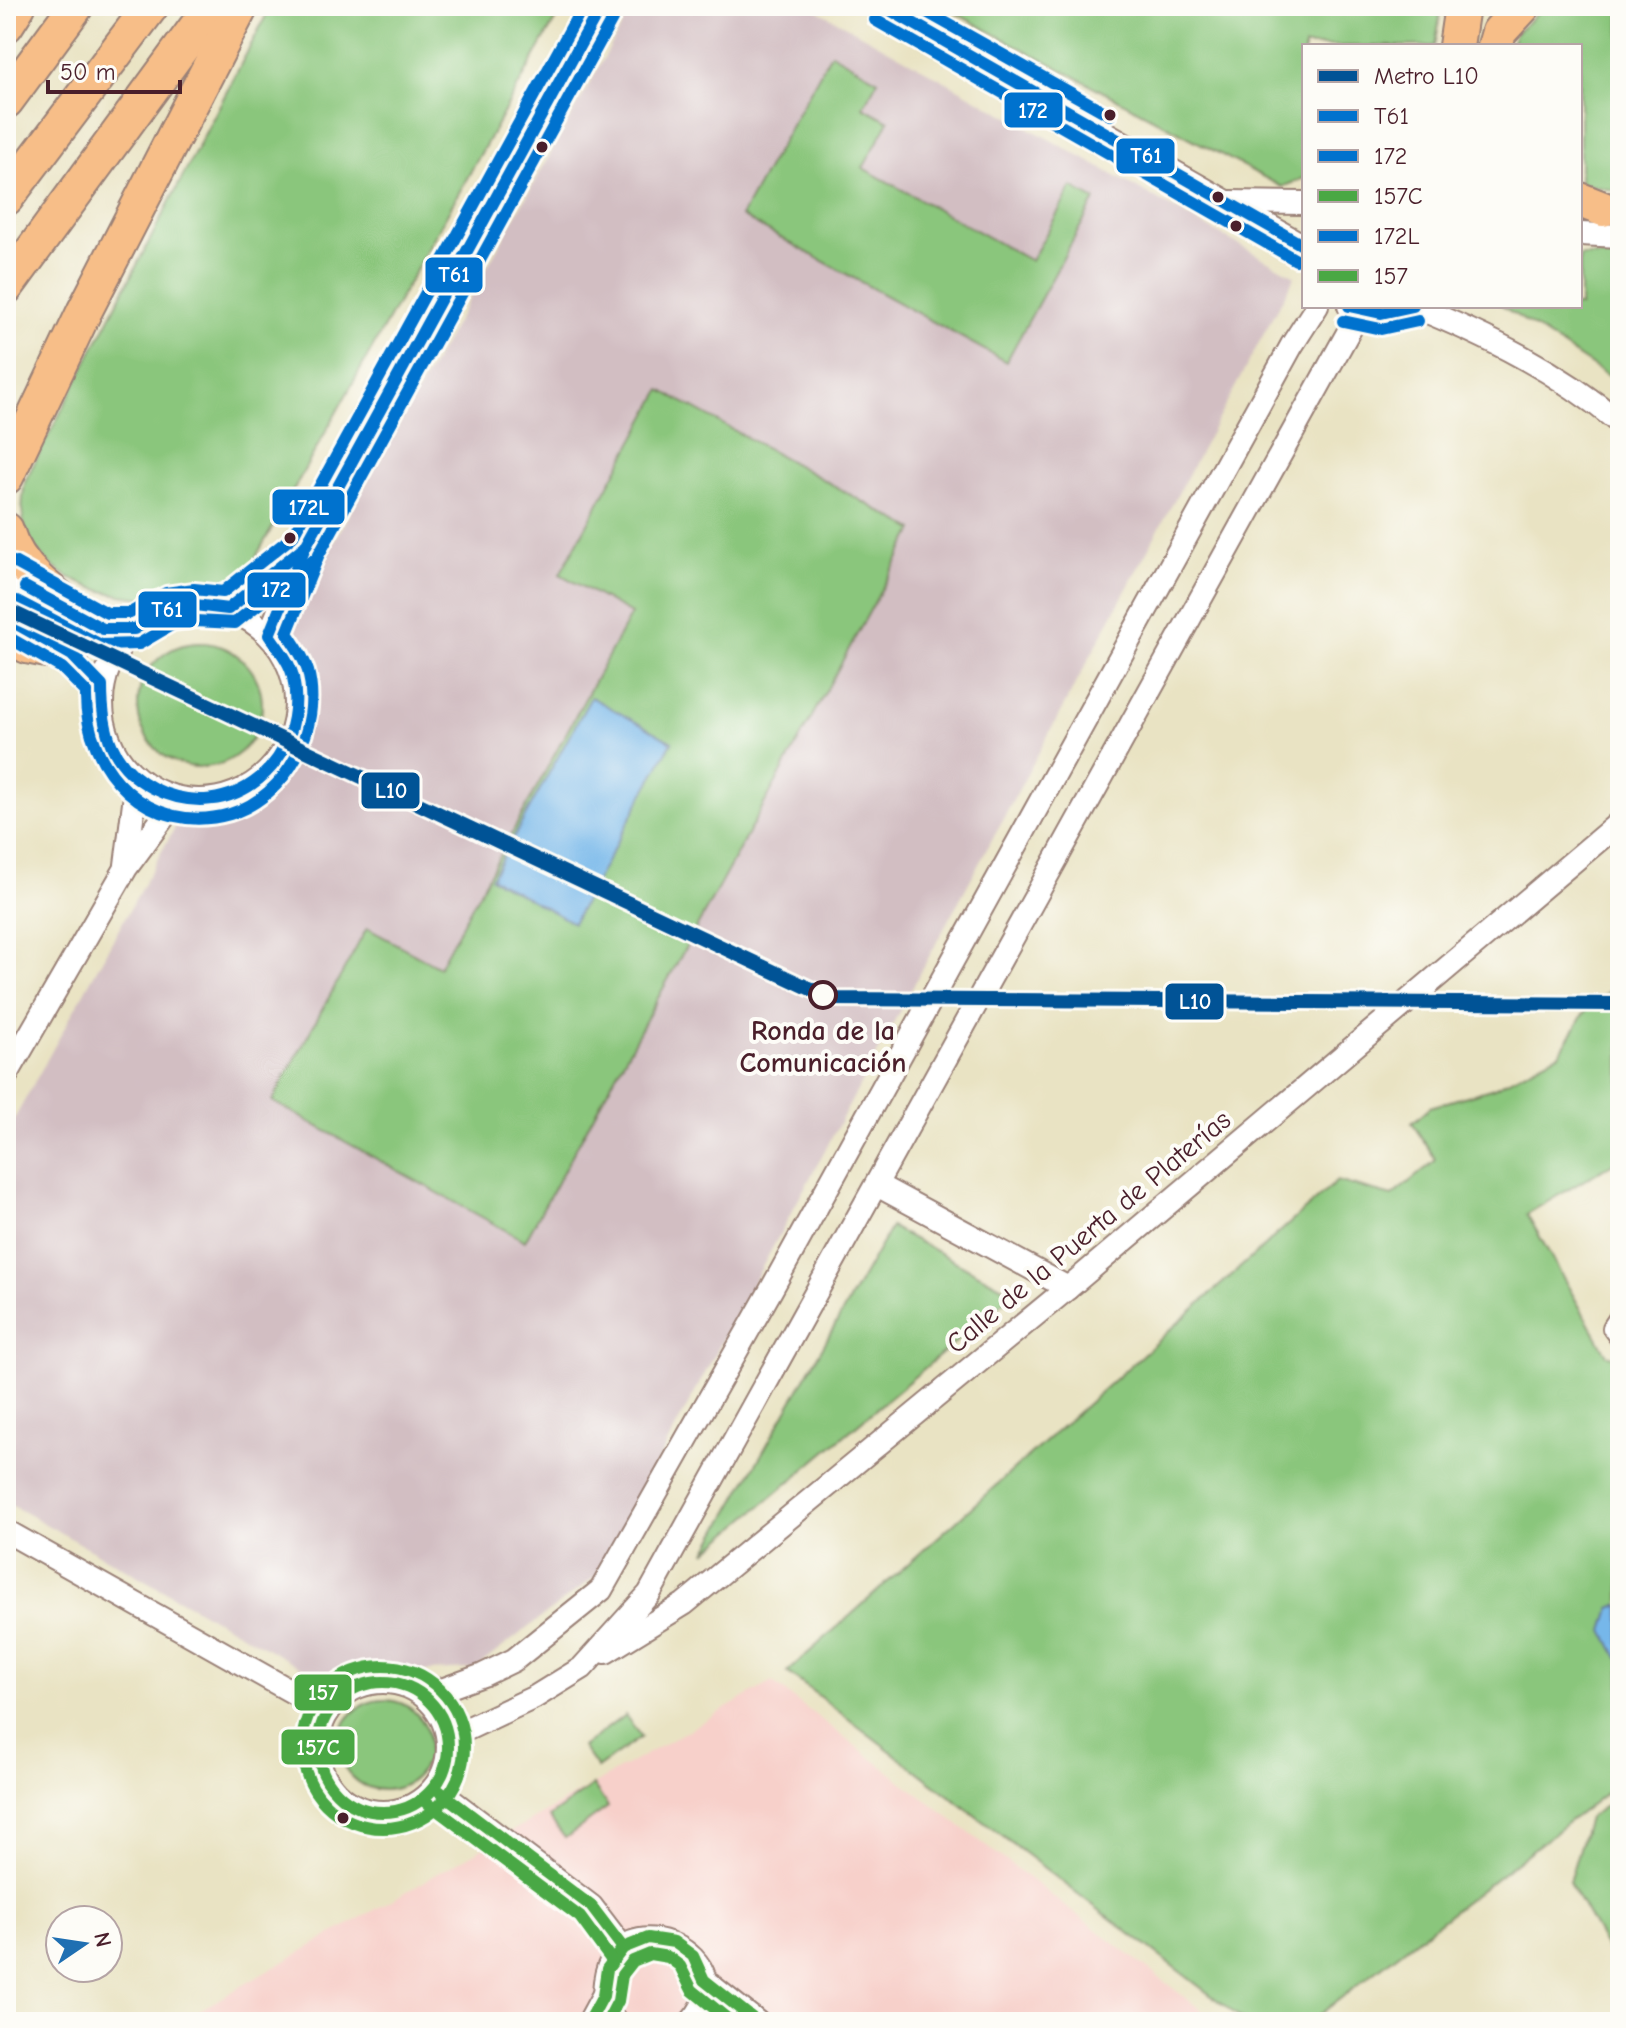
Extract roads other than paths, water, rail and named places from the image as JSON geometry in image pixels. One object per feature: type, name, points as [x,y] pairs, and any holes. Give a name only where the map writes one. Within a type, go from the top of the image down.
[{"type":"highway","points":[[6,25],[18,6]]},
{"type":"highway","points":[[6,101],[76,6]]},
{"type":"highway","points":[[6,198],[151,6]]},
{"type":"highway","points":[[6,287],[212,6]]},
{"type":"highway","points":[[6,477],[84,312],[241,6]]},
{"type":"highway","points":[[1456,44],[1462,6]]},
{"type":"highway","points":[[1496,44],[1499,32],[1523,6]]},
{"type":"highway","points":[[6,211],[78,103]]},
{"type":"highway","points":[[6,530],[13,552],[37,579],[118,629]]},
{"type":"highway","points":[[6,635],[27,646],[72,655]]},
{"type":"street","points":[[269,635],[305,547],[601,6]]},
{"type":"street","points":[[883,6],[1302,245]]},
{"type":"street","points":[[1225,202],[1302,203]]},
{"type":"street","points":[[1582,232],[1601,213]]},
{"type":"street","points":[[425,1696],[514,1660],[601,1590],[771,1290],[1276,372],[1316,308]]},
{"type":"street","points":[[448,1738],[535,1697],[582,1668],[649,1594],[877,1185],[1354,309],[1394,313],[1408,308]]},
{"type":"street","points":[[1418,308],[1484,335],[1583,392],[1620,423]]},
{"type":"street","points":[[1462,308],[1484,335]]},
{"type":"street","points":[[228,609],[305,547]]},
{"type":"street","points":[[6,576],[118,629],[168,609],[195,605],[228,609],[269,635],[293,675],[297,709],[290,741],[274,767],[248,789],[211,801],[177,799],[137,779],[115,755],[103,724],[102,686],[118,629]]},
{"type":"street","points":[[6,618],[72,655],[102,686]]},
{"type":"street","points":[[126,868],[137,779]]},
{"type":"street","points":[[6,1076],[126,868],[177,799]]},
{"type":"street","name":"Calle de la Puerta de Platerías","points":[[582,1668],[684,1604],[1068,1288],[1620,822]]},
{"type":"street","points":[[877,1185],[1068,1288]]},
{"type":"street","points":[[1620,1319],[1614,1328],[1620,1336]]},
{"type":"street","points":[[6,1531],[328,1712]]},
{"type":"street","points":[[384,1681],[406,1685],[425,1696],[436,1708],[448,1738],[446,1764],[435,1788],[419,1802],[398,1811],[376,1813],[355,1807],[337,1794],[324,1776],[318,1754],[319,1732],[328,1712],[352,1690],[384,1681]]},
{"type":"street","points":[[435,1788],[591,1906],[623,1948]]},
{"type":"street","points":[[589,2022],[603,1996],[607,1969],[623,1948],[648,1938],[674,1942],[693,1956],[704,1980],[704,1997],[695,2018],[755,2020]]},
{"type":"street","points":[[704,1980],[755,2020]]},
{"type":"street","points":[[603,1996],[616,2022]]},
{"type":"water","points":[[591,697],[672,742],[573,923],[491,878]]},
{"type":"water","points":[[1620,1604],[1618,1658],[1604,1631],[1611,1608]]},
{"type":"metro line","name":"L10","points":[[6,609],[832,999],[1620,1004]]},
{"type":"place","name":"Ronda de la Comunicación","points":[[823,995]]}]
